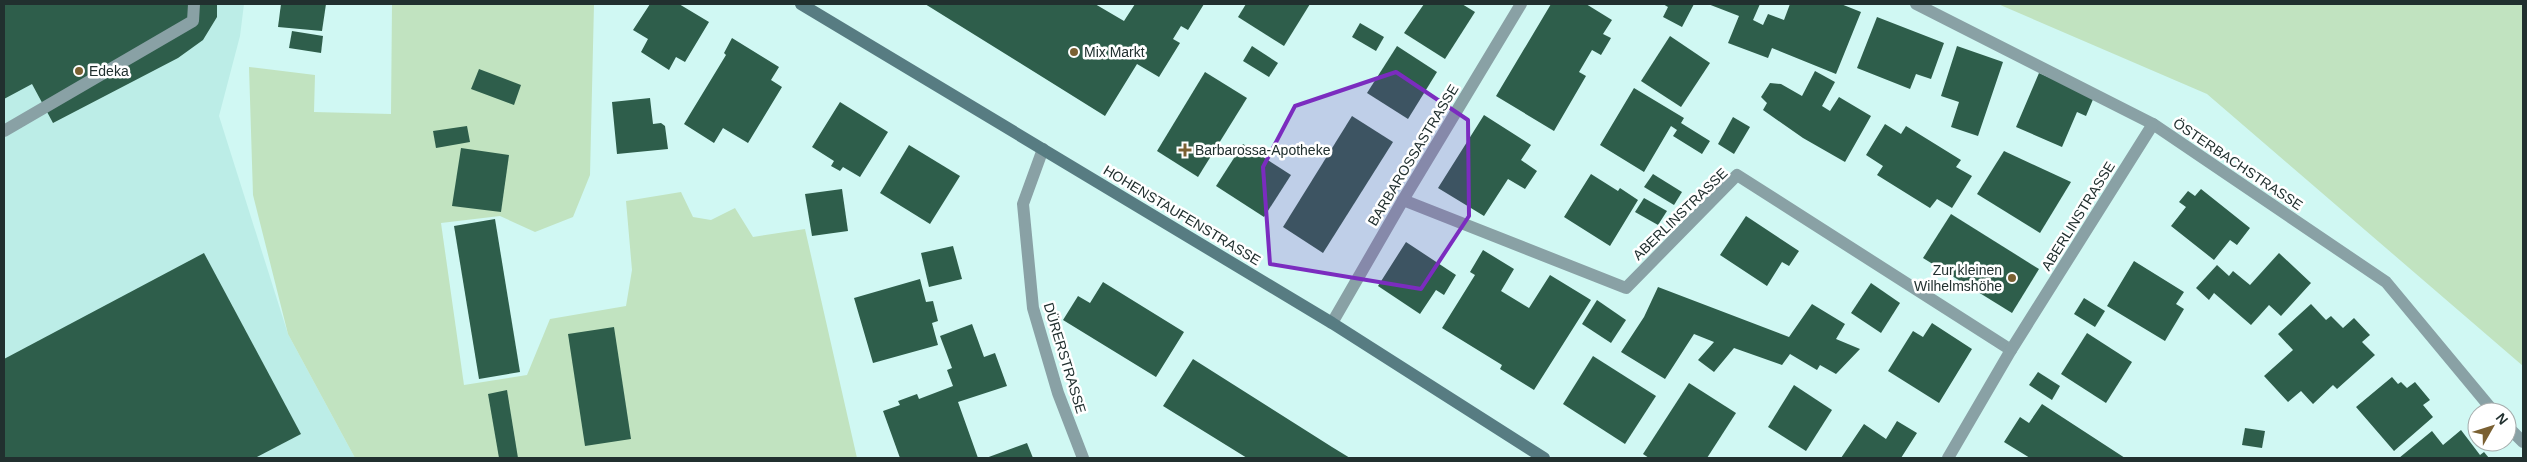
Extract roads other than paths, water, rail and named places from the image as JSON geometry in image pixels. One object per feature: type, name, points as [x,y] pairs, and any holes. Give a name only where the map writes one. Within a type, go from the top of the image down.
[{"type":"main road","name":"HOHENSTAUFENSTRASSE","points":[[801,4],[1332,323],[1544,458]]},
{"type":"street","points":[[4,131],[193,21],[194,4]]},
{"type":"street","name":"BARBAROSSASTRASSE","points":[[1332,323],[1403,200],[1521,4]]},
{"type":"street","name":"ÖSTERBACHSTRASSE","points":[[1916,4],[2153,124],[2386,282],[2486,402]]},
{"type":"street","name":"ABERLINSTRASSE","points":[[1948,458],[2011,350],[2153,124]]},
{"type":"street","name":"DÜRERSTRASSE","points":[[1043,149],[1023,204],[1033,308],[1058,393],[1082,458]]},
{"type":"street","name":"ABERLINSTRASSE","points":[[1403,200],[1626,288],[1737,175],[2011,350]]},
{"type":"place","name":"Mix Markt","points":[[1074,52]]},
{"type":"place","name":"Edeka","points":[[79,71]]},
{"type":"place","name":"Barbarossa-Apotheke","points":[[1185,150]]},
{"type":"place","name":"Zur kleinen Wilhelmshöhe","points":[[2012,278]]}]
